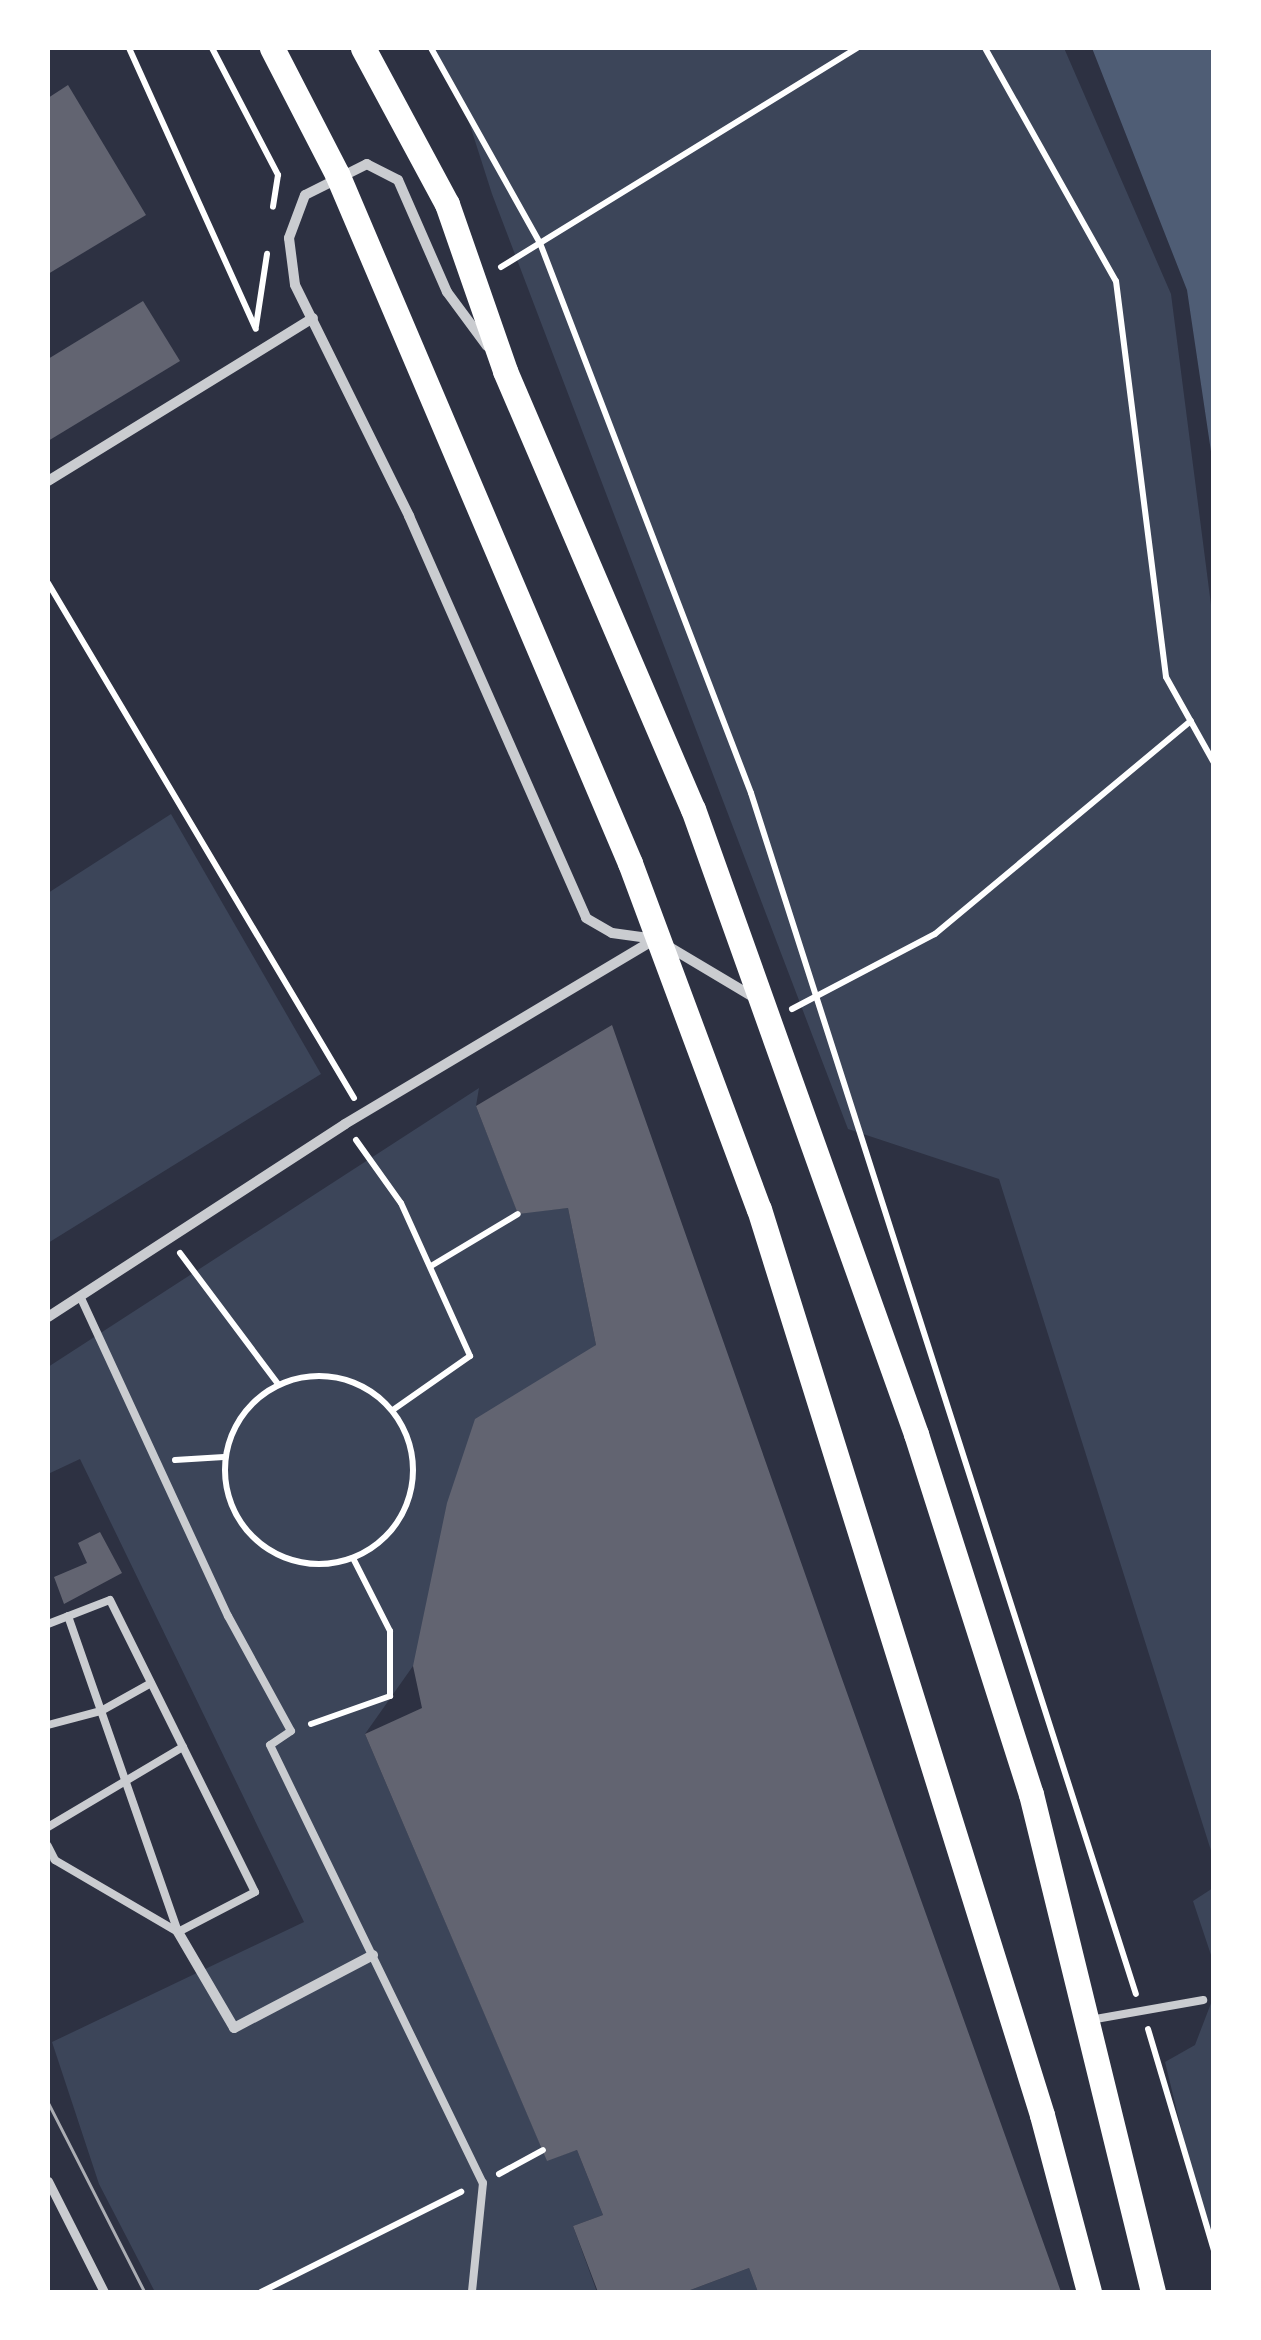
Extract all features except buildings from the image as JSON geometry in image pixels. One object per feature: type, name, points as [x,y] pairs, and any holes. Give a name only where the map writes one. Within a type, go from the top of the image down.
[{"type":"main road","points":[[272,48],[337,174],[656,939],[760,1210],[1042,2115],[1090,2292]]},
{"type":"main road","points":[[363,48],[447,204],[505,372],[693,808],[916,1434],[1018,1756],[1154,2292]]},
{"type":"street","points":[[505,372],[447,292],[398,180],[367,164],[337,174],[305,195],[289,238],[295,286],[409,516],[586,918],[612,933],[656,939],[765,1012]]},
{"type":"street","points":[[48,482],[313,318]]},
{"type":"street","points":[[48,1317],[345,1124],[656,939]]},
{"type":"street","points":[[178,1932],[234,2028],[373,1955]]},
{"type":"street","points":[[48,2181],[104,2292]]},
{"type":"lane","points":[[80,1296],[228,1616],[291,1731],[270,1745],[483,2182],[472,2292]]},
{"type":"lane","points":[[48,1624],[110,1600],[255,1892],[178,1932]]},
{"type":"lane","points":[[68,1616],[178,1932]]},
{"type":"lane","points":[[48,1726],[101,1711],[151,1683]]},
{"type":"lane","points":[[48,1827],[183,1747]]},
{"type":"lane","points":[[48,1846],[55,1860],[178,1932]]},
{"type":"lane","points":[[1085,2021],[1141,2008],[1204,2000]]},
{"type":"path","points":[[129,48],[256,327],[267,251]]},
{"type":"path","points":[[212,48],[278,174],[272,213]]},
{"type":"path","points":[[432,48],[540,243],[751,793],[1141,2008],[1214,2250]]},
{"type":"path","points":[[500,267],[857,48]]},
{"type":"path","points":[[985,48],[1116,281],[1166,677],[1214,763]]},
{"type":"path","points":[[48,583],[364,1115]]},
{"type":"path","points":[[765,1012],[817,997],[935,934],[1190,720]]},
{"type":"path","points":[[345,1124],[401,1203],[470,1356],[393,1410]]},
{"type":"path","points":[[431,1266],[518,1214]]},
{"type":"path","points":[[170,1239],[278,1384]]},
{"type":"path","points":[[308,1375],[340,1377],[393,1410],[411,1453],[410,1500],[394,1528],[353,1558],[312,1565],[282,1558],[256,1541],[225,1488],[224,1456],[252,1402],[278,1384],[308,1375]]},
{"type":"path","points":[[157,1461],[224,1456]]},
{"type":"path","points":[[291,1731],[390,1696],[390,1632],[353,1558]]},
{"type":"path","points":[[261,2292],[543,2150]]},
{"type":"shaded area","points":[[432,48],[1064,48],[1171,294],[1214,628],[1213,1857],[999,1179],[848,1129],[492,194],[460,94]]},
{"type":"shaded area","points":[[1092,48],[1213,48],[1213,465],[1187,290]]},
{"type":"shaded area","points":[[171,814],[321,1074],[48,1243],[48,893]]},
{"type":"shaded area","points":[[479,1088],[476,1106],[518,1213],[568,1208],[596,1345],[413,1666],[365,1734],[547,2160],[577,2150],[603,2215],[573,2226],[597,2292],[155,2292],[99,2184],[52,2042],[304,1922],[80,1459],[48,1474],[48,1367]]},
{"type":"shaded area","points":[[1213,1888],[1213,1961],[1193,1901]]},
{"type":"shaded area","points":[[1213,1998],[1213,2260],[1165,2062],[1195,2045]]},
{"type":"shaded area","points":[[749,2268],[758,2292],[685,2292]]},
{"type":"tram line","points":[[48,2102],[145,2292]]}]
